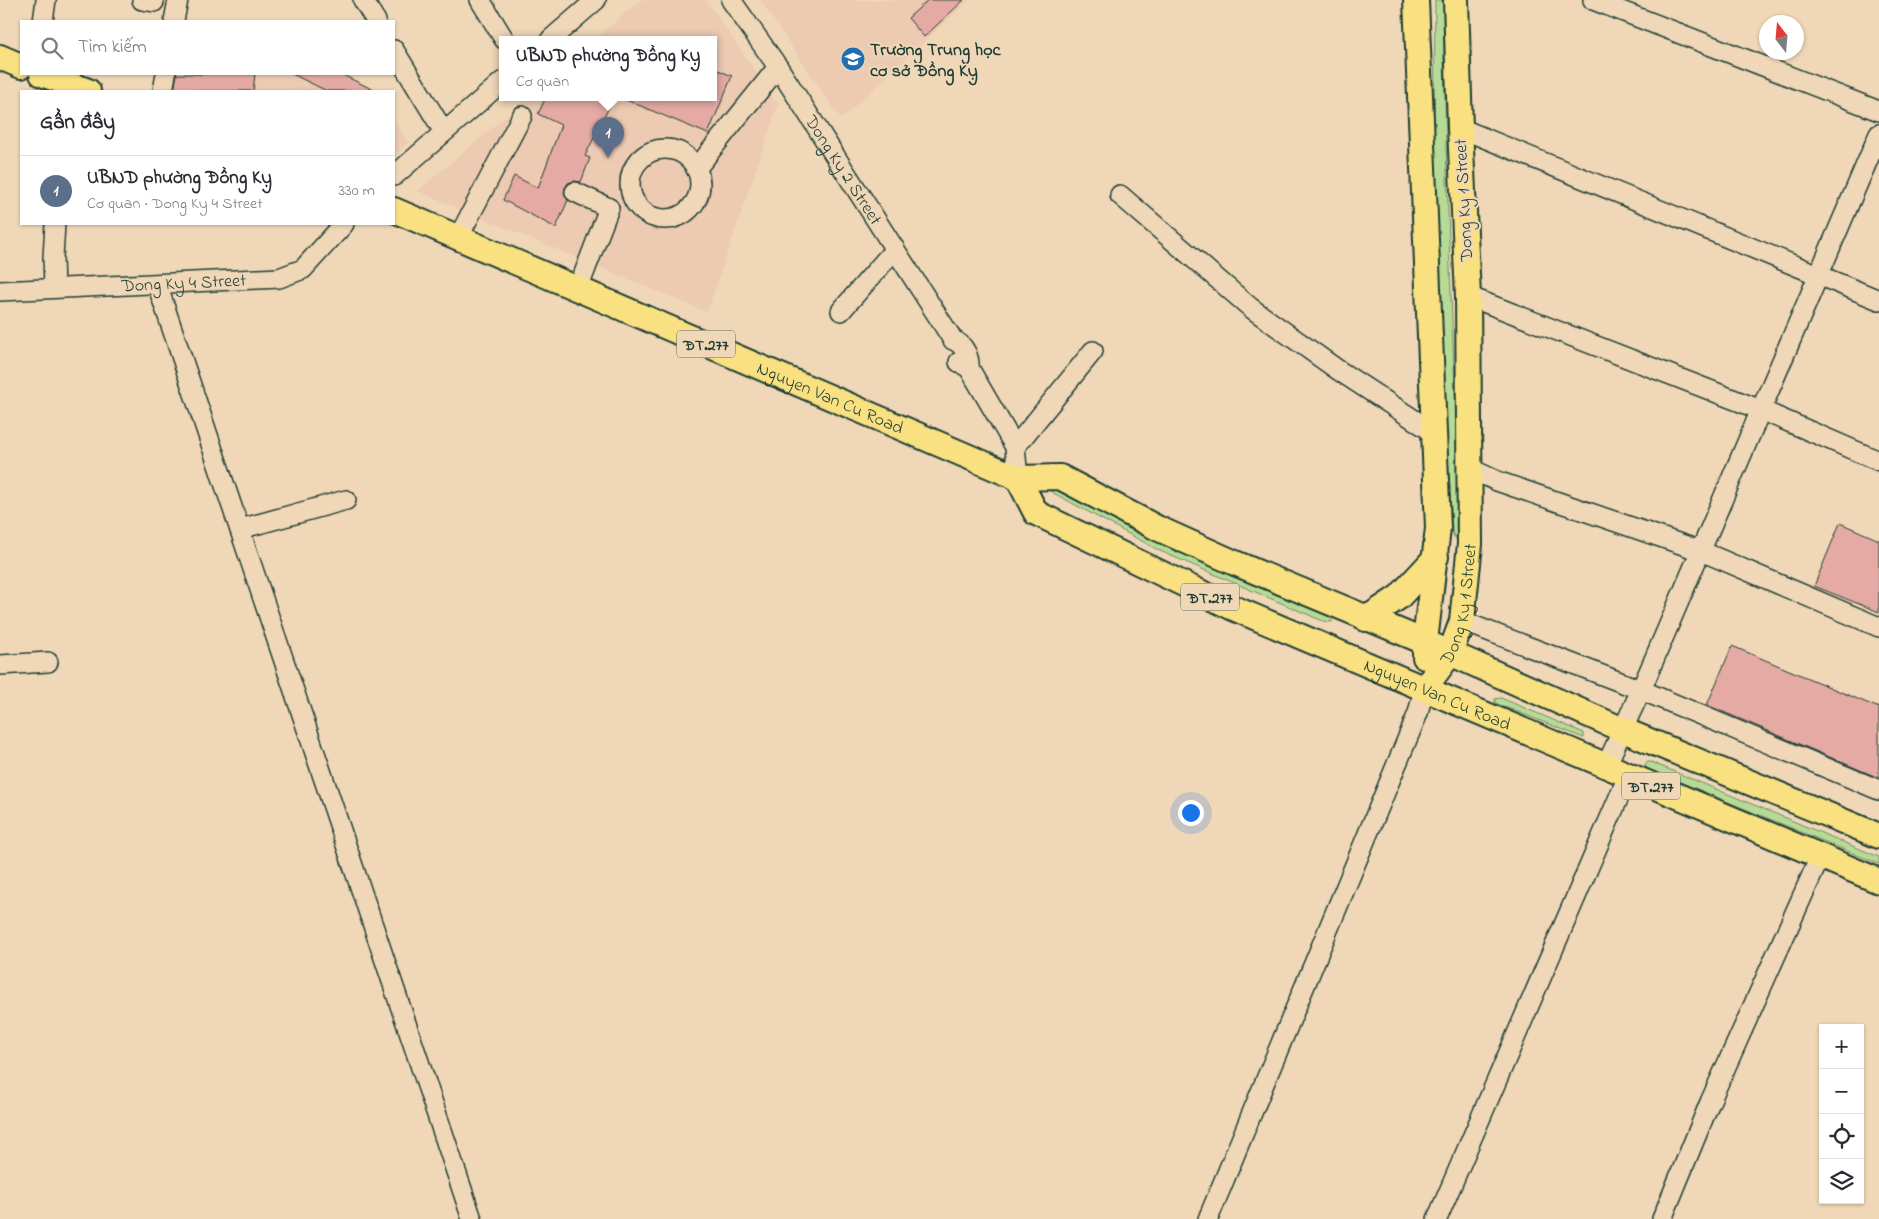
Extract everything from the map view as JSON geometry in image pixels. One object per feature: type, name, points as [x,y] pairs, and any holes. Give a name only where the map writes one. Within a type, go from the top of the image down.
[{"type":"main road","name":"Dong Ky 1 Street","points":[[1416,0],[1438,528],[1425,642],[1424,689]]},
{"type":"main road","name":"Dong Ky 1 Street","points":[[1424,689],[1450,654],[1462,621],[1470,544],[1471,469],[1468,296],[1456,0]]},
{"type":"main road","points":[[0,57],[20,66]]},
{"type":"main road","points":[[45,75],[85,90]]},
{"type":"main road","name":"Nguyen Van Cu Road","points":[[395,210],[1018,478],[1060,477],[1183,540],[1366,619],[1425,642],[1623,730],[1879,836]]},
{"type":"main road","name":"Nguyen Van Cu Road","points":[[1018,478],[1036,513],[1231,607],[1879,881]]},
{"type":"main road","points":[[1366,619],[1399,597],[1436,557]]},
{"type":"street","points":[[43,20],[46,0]]},
{"type":"street","points":[[174,20],[178,0]]},
{"type":"street","points":[[363,0],[375,20]]},
{"type":"street","points":[[480,0],[502,36]]},
{"type":"street","points":[[554,36],[596,0]]},
{"type":"street","name":"Dong Ky 2 Street","points":[[731,0],[778,67],[953,340],[955,356],[962,364],[969,368],[1015,447],[1018,478]]},
{"type":"street","points":[[1593,0],[1879,110]]},
{"type":"street","points":[[395,52],[444,132]]},
{"type":"street","points":[[696,169],[778,67]]},
{"type":"street","points":[[163,90],[166,75]]},
{"type":"street","points":[[395,175],[499,84]]},
{"type":"street","points":[[458,238],[522,116]]},
{"type":"street","points":[[1460,128],[1879,300]]},
{"type":"street","points":[[1606,766],[1641,690],[1879,134]]},
{"type":"street","points":[[658,150],[669,150],[685,156],[696,169],[700,180],[695,202],[688,210],[678,216],[667,219],[655,218],[645,213],[636,204],[630,183],[632,172],[638,162],[647,154],[658,150]]},
{"type":"street","points":[[575,192],[609,208],[636,204]]},
{"type":"street","points":[[1120,195],[1251,308],[1338,370],[1433,432]]},
{"type":"street","points":[[578,289],[609,208]]},
{"type":"street","points":[[54,288],[55,225]]},
{"type":"street","name":"Dong Ky 4 Street","points":[[2,285],[54,288],[279,278],[303,268],[343,225]]},
{"type":"street","points":[[841,311],[895,249]]},
{"type":"street","points":[[157,284],[472,1219]]},
{"type":"street","points":[[1468,296],[1761,410],[1879,461]]},
{"type":"street","points":[[1015,447],[1093,351]]},
{"type":"street","points":[[1471,469],[1497,481],[1701,551],[1879,627]]},
{"type":"street","points":[[240,529],[346,500]]},
{"type":"street","points":[[1462,621],[1641,690],[1879,790]]},
{"type":"street","points":[[0,666],[48,662]]},
{"type":"street","points":[[1208,1219],[1418,713],[1424,689]]},
{"type":"street","points":[[1437,1219],[1628,776]]},
{"type":"street","points":[[1662,1219],[1710,1102],[1820,857]]},
{"type":"shaded area","points":[[641,0],[706,0],[778,105],[707,312],[418,191],[523,101],[717,101],[717,36],[599,36]]},
{"type":"shaded area","name":"Trường Trung học cơ sở Đồng Kỵ","points":[[760,0],[969,0],[841,119]]},
{"type":"shaded area","points":[[169,75],[335,75],[369,90],[166,90]]},
{"type":"shaded area","points":[[395,121],[408,142],[395,156]]},
{"type":"green space","points":[[1435,0],[1442,0],[1443,4],[1450,264],[1462,525],[1460,537],[1457,539],[1452,531],[1438,259],[1434,134]]},
{"type":"green space","points":[[1050,485],[1176,551],[1330,616],[1332,622],[1323,621],[1160,551],[1050,491],[1047,489]]},
{"type":"green space","points":[[1501,698],[1584,733],[1584,738],[1495,703],[1495,699]]},
{"type":"green space","points":[[1647,762],[1651,762],[1879,857],[1879,864],[1648,769],[1645,766]]},
{"type":"building","points":[[928,0],[964,0],[924,37],[908,18]]},
{"type":"building","points":[[717,70],[732,76],[708,134],[629,101],[717,101]]},
{"type":"building","points":[[177,75],[255,75],[253,90],[174,90]]},
{"type":"building","points":[[294,75],[343,75],[374,90],[325,90]]},
{"type":"building","points":[[544,101],[612,101],[585,156],[590,158],[581,182],[574,181],[568,183],[565,188],[564,193],[568,200],[556,228],[503,200],[514,176],[538,188],[561,125],[538,114]]},
{"type":"building","points":[[1840,523],[1879,540],[1879,612],[1814,586]]},
{"type":"building","points":[[1732,646],[1879,708],[1879,778],[1707,705]]},
{"type":"place","name":"Trường Trung học cơ sở Đồng Kỵ","points":[[853,59]]},
{"type":"place","name":"UBND phường Đồng Kỵ","points":[[608,158]]}]
